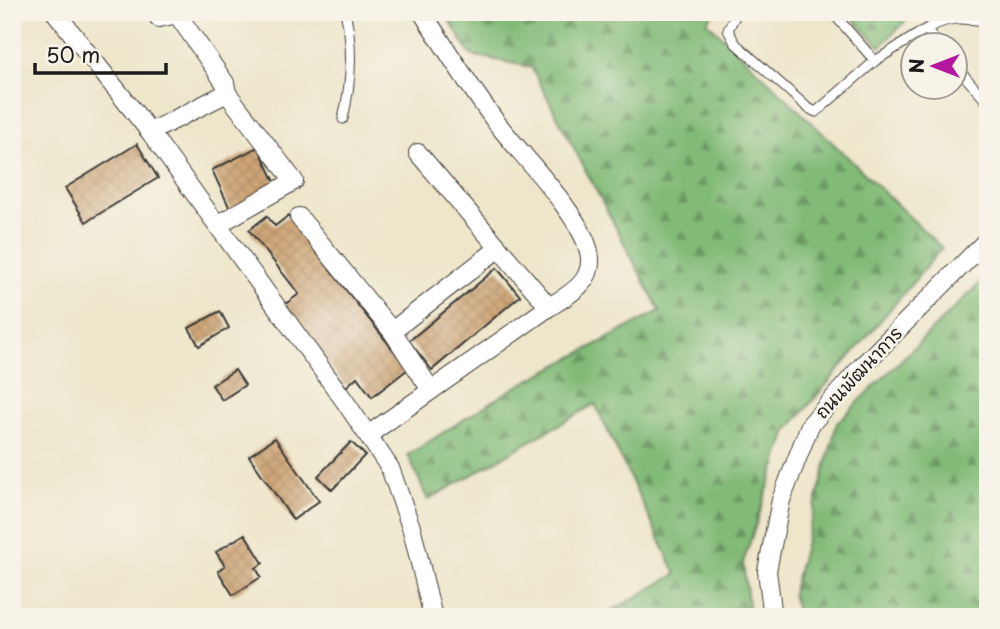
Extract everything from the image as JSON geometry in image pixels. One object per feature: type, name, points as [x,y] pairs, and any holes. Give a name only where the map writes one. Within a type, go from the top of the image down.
[{"type":"street","points":[[55,12],[150,132],[390,468],[412,530],[433,617]]},
{"type":"street","points":[[368,435],[549,307],[579,289],[589,262],[590,253],[577,224],[494,119],[422,12]]},
{"type":"street","points":[[159,18],[177,14],[225,83],[227,93],[294,181],[217,225]]},
{"type":"street","points":[[150,132],[227,93]]},
{"type":"street","points":[[418,153],[549,307]]},
{"type":"street","points":[[299,217],[392,331],[431,390]]},
{"type":"street","name":"ถนนพัฒนาการ","points":[[773,617],[767,572],[781,500],[810,425],[862,366],[988,239]]},
{"type":"street","points":[[392,331],[499,248]]},
{"type":"lane","points":[[343,119],[351,61],[345,12]]},
{"type":"lane","points":[[737,12],[728,30],[736,43],[813,111],[818,112],[875,61],[926,29],[945,19],[988,21]]},
{"type":"lane","points":[[832,12],[875,61]]},
{"type":"lane","points":[[968,80],[988,103]]},
{"type":"green space","points":[[444,12],[714,12],[707,22],[942,248],[787,431],[743,563],[750,617],[601,617],[676,574],[595,404],[428,500],[408,455],[510,390],[660,311],[531,67],[471,55]]},
{"type":"green space","points":[[847,12],[914,12],[880,47]]},
{"type":"green space","points":[[988,275],[988,617],[799,617],[792,594],[837,423]]},
{"type":"building","points":[[137,144],[158,178],[86,222],[65,188]]},
{"type":"building","points":[[258,147],[278,188],[231,211],[212,170]]},
{"type":"building","points":[[267,216],[275,226],[288,216],[408,369],[372,397],[357,377],[346,387],[283,306],[299,294],[249,230]]},
{"type":"building","points":[[497,268],[520,296],[432,370],[409,341]]},
{"type":"building","points":[[220,311],[229,328],[199,346],[189,328]]},
{"type":"building","points":[[235,370],[245,385],[222,400],[212,385]]},
{"type":"building","points":[[275,438],[319,501],[293,520],[249,456]]},
{"type":"building","points":[[351,442],[365,455],[332,490],[318,476]]},
{"type":"building","points":[[245,534],[263,563],[256,568],[261,577],[233,595],[218,571],[225,566],[216,552]]}]
